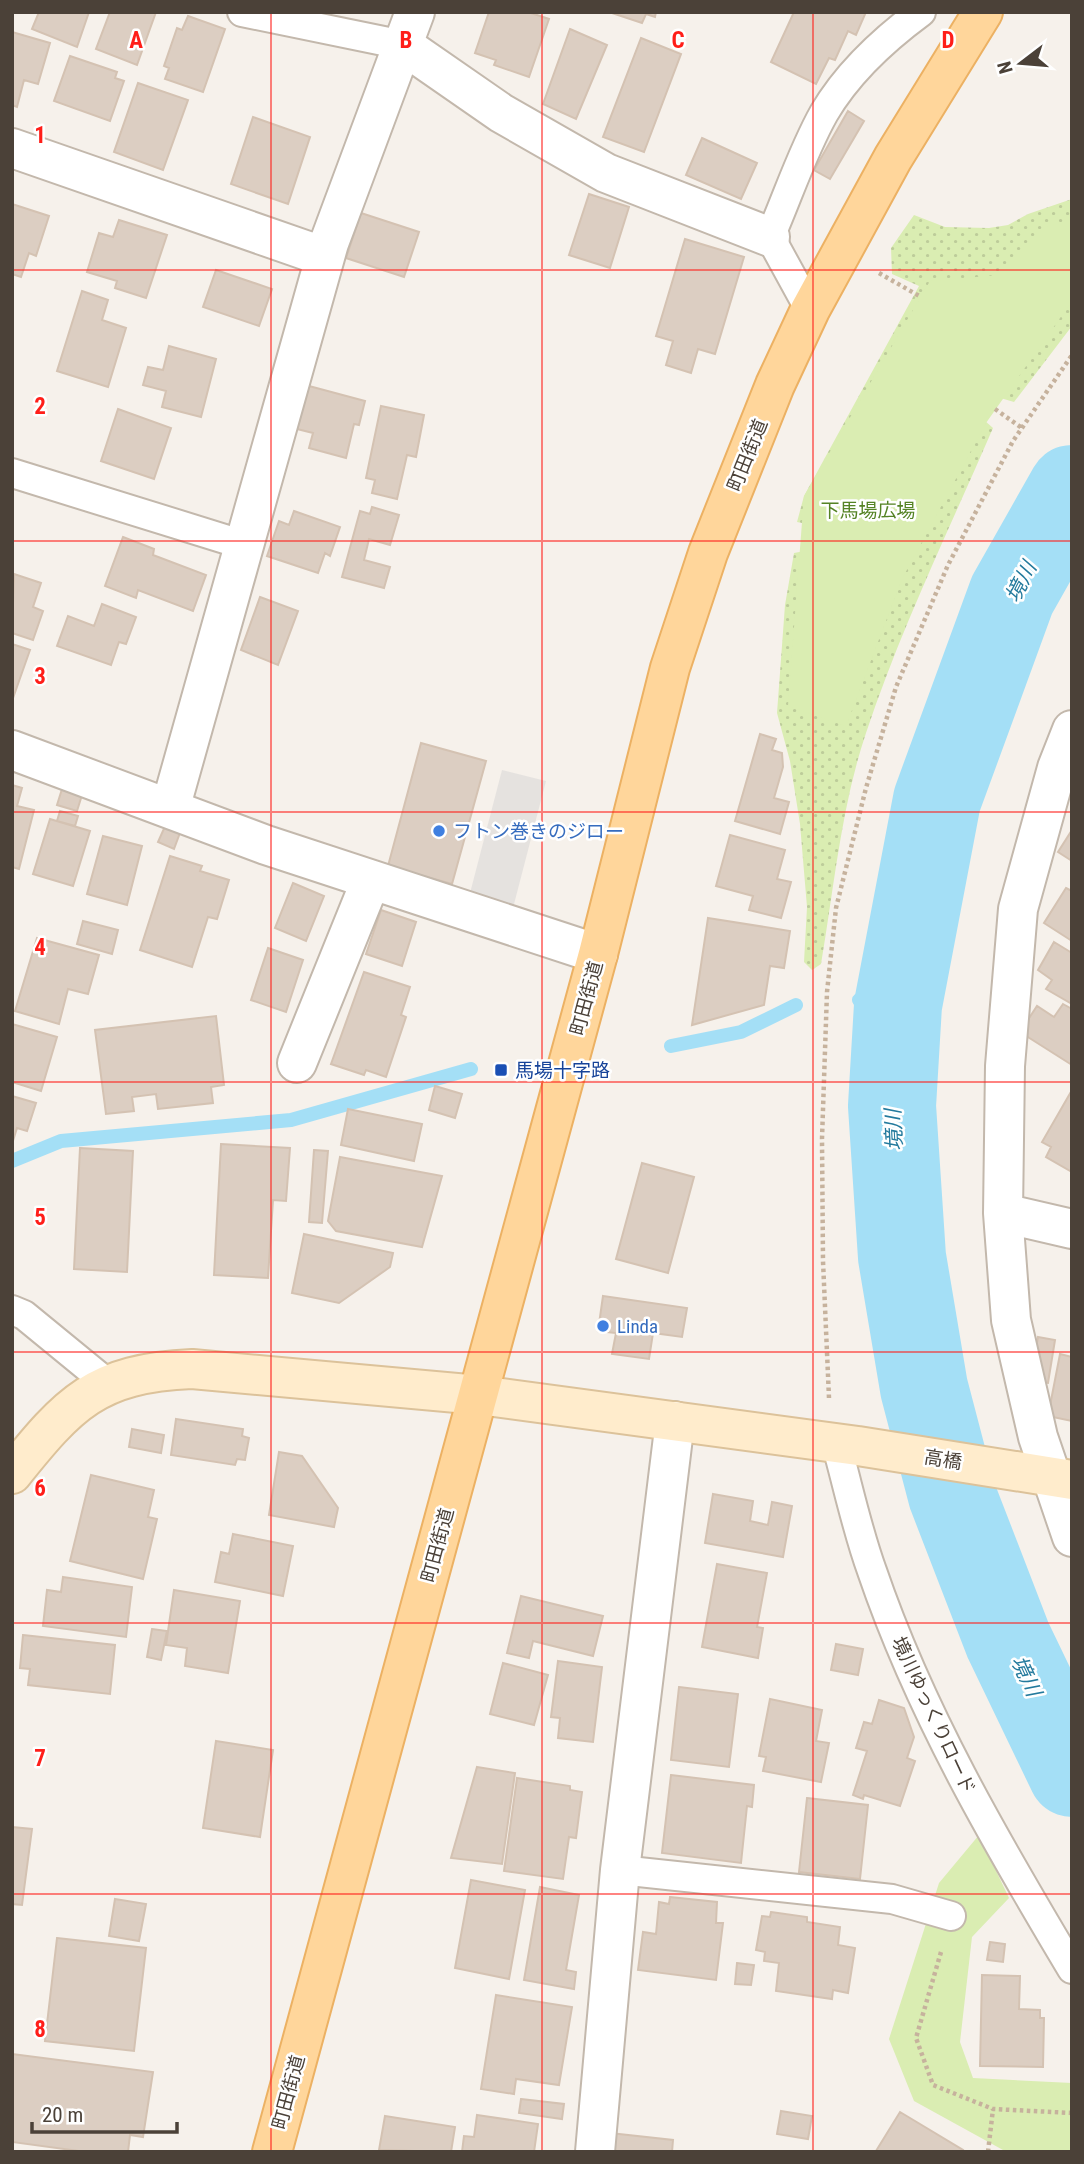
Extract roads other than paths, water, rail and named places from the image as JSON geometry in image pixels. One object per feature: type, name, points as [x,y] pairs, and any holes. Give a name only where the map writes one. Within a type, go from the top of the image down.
[{"type":"main road","name":"町田街道","points":[[272,2152],[598,954],[670,668],[708,553],[775,385],[810,310],[893,159],[983,12]]},
{"type":"street","points":[[170,809],[326,257],[409,29],[501,113],[606,173],[770,237]]},
{"type":"street","points":[[12,148],[326,257]]},
{"type":"street","points":[[1072,730],[1057,768],[1018,909],[1005,1066],[1003,1213],[1011,1320],[1038,1437],[1072,1537]]},
{"type":"street","points":[[12,750],[371,880],[598,954]]},
{"type":"street","points":[[297,1063],[371,880]]},
{"type":"street","points":[[1003,1213],[1072,1229]]},
{"type":"street","name":"高橋","points":[[107,1383],[161,1370],[192,1369],[479,1395],[847,1445],[1050,1476]]},
{"type":"street","points":[[12,1474],[48,1429],[82,1399],[107,1383]]},
{"type":"street","points":[[595,2152],[620,1870],[676,1421]]},
{"type":"lane","points":[[242,12],[409,29]]},
{"type":"lane","points":[[810,310],[770,237],[824,114],[853,72],[892,34],[920,12]]},
{"type":"lane","points":[[12,473],[244,545]]},
{"type":"lane","points":[[12,1310],[24,1315],[107,1383]]},
{"type":"lane","name":"境川ゆっくりロード","points":[[847,1445],[871,1570],[907,1661],[1000,1848],[1072,1969]]},
{"type":"lane","points":[[620,1870],[892,1899],[951,1916]]},
{"type":"waterway","name":"境川","points":[[1072,489],[1012,595],[937,800],[898,1005],[892,1106],[902,1257],[924,1388],[952,1495],[1008,1640],[1072,1773]]},
{"type":"waterway","points":[[859,1000],[898,1005]]},
{"type":"waterway","points":[[671,1046],[741,1032],[796,1005]]},
{"type":"waterway","points":[[12,1161],[61,1141],[291,1120],[471,1069]]},
{"type":"place","name":"フトン巻きのジロー","points":[[439,831]]},
{"type":"place","name":"馬場十字路","points":[[501,1070]]},
{"type":"place","name":"Linda","points":[[603,1326]]},
{"type":"park label","name":"下馬場広場","points":[[868,510]]}]
